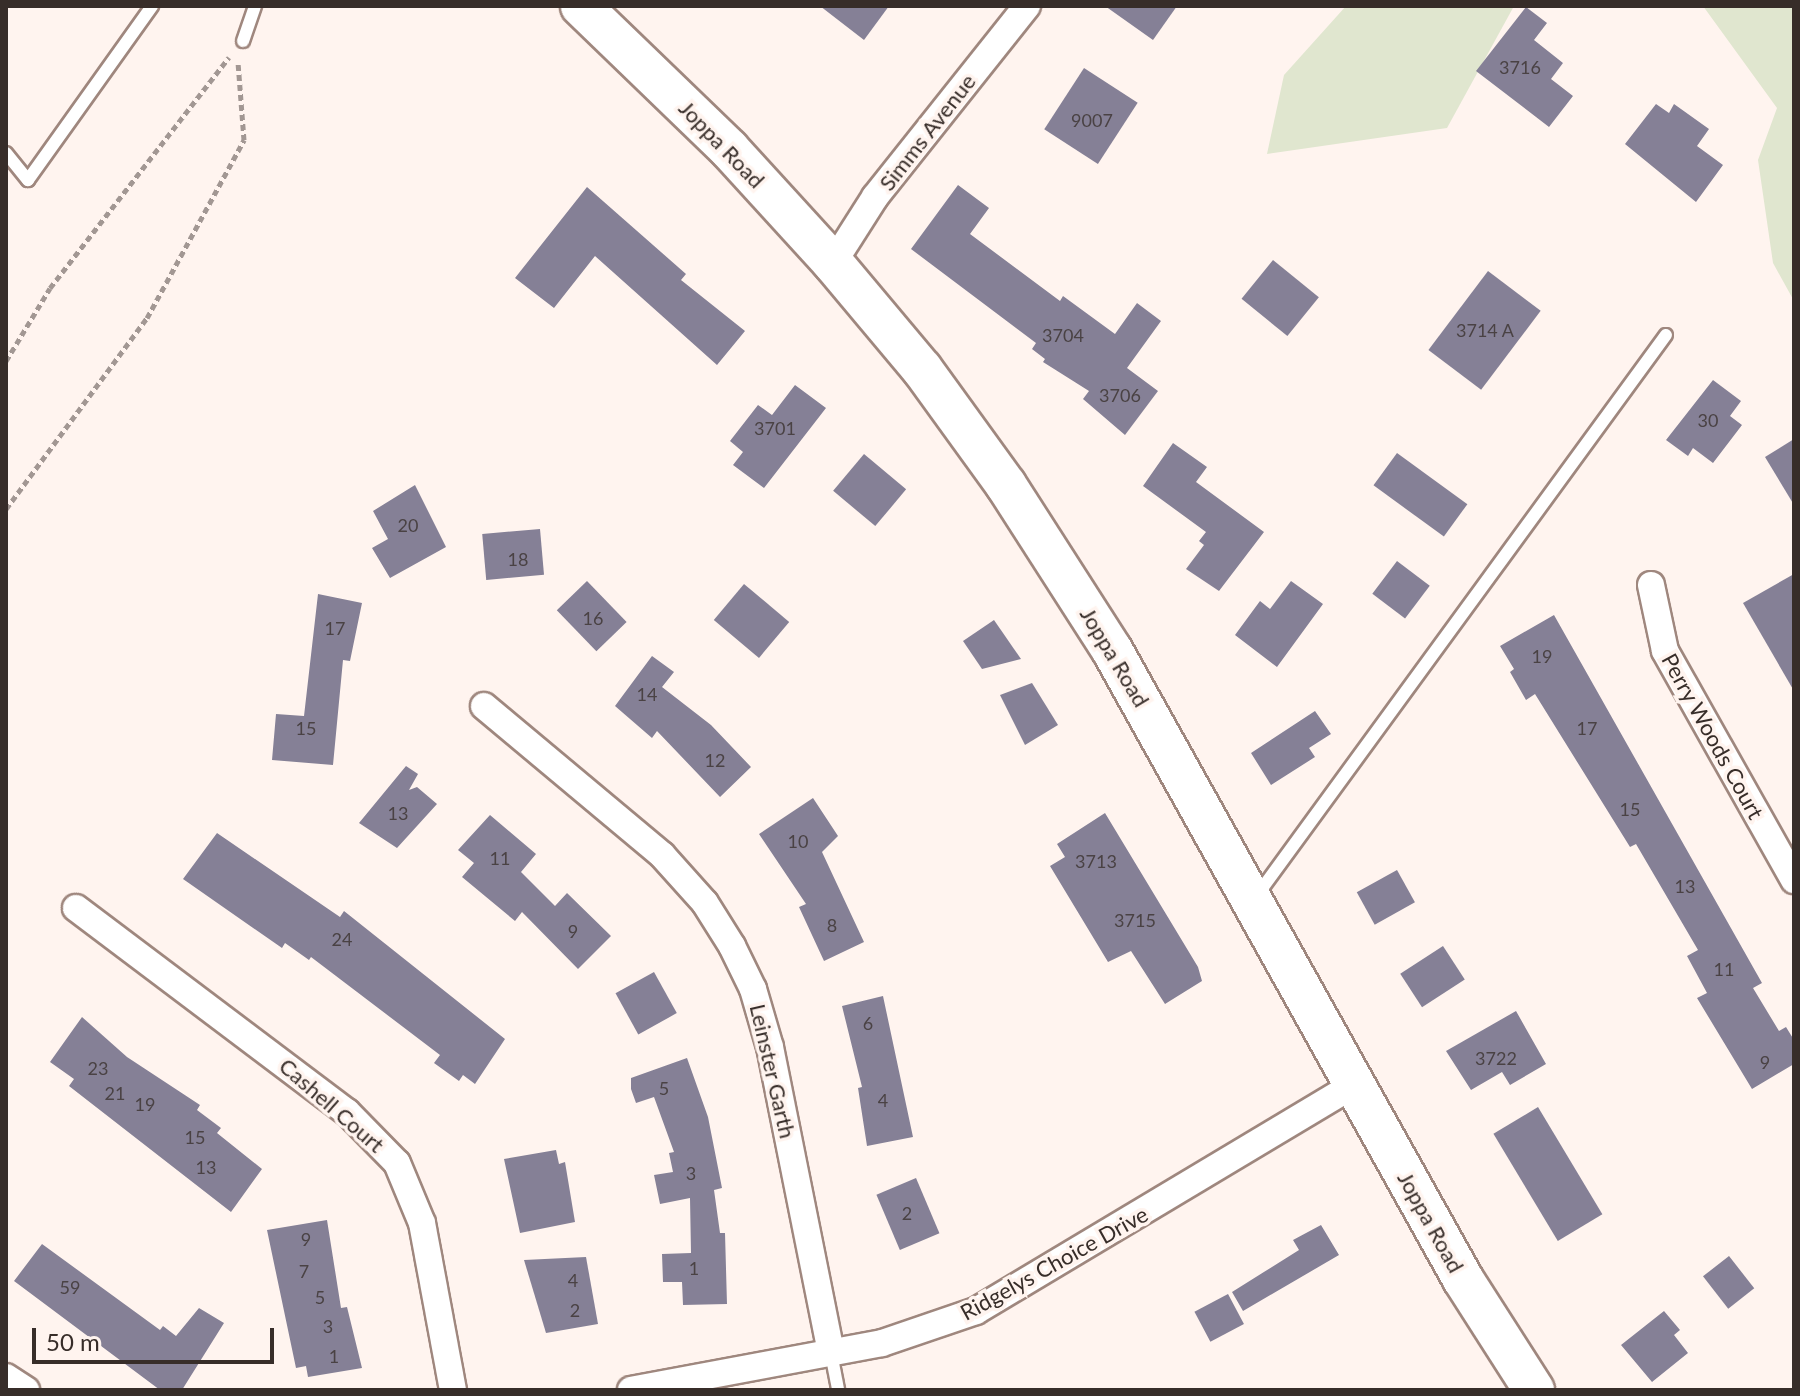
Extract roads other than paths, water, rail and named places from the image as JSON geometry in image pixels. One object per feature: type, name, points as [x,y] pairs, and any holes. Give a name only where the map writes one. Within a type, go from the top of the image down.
[{"type":"main road","name":"Joppa Road","points":[[581,6],[729,149],[833,263],[922,369],[1044,542],[1112,650],[1470,1291],[1534,1390]]},
{"type":"street","name":"Simms Avenue","points":[[833,263],[875,197],[1027,6]]},
{"type":"street","name":"Perry Woods Court","points":[[1651,585],[1665,651],[1794,880]]},
{"type":"street","name":"Leinster Garth","points":[[484,706],[662,855],[705,903],[732,946],[770,1047],[831,1353]]},
{"type":"street","name":"Cashell Court","points":[[76,908],[347,1112],[397,1163],[422,1223],[453,1390]]},
{"type":"street","name":"Ridgelys Choice Drive","points":[[631,1390],[831,1353],[931,1329],[976,1311],[1354,1085]]},
{"type":"street","points":[[6,1377],[26,1390]]},
{"type":"lane","points":[[6,153],[28,180],[152,6]]},
{"type":"lane","points":[[243,41],[255,6]]},
{"type":"lane","points":[[1253,901],[1666,335]]},
{"type":"lane","points":[[831,1353],[838,1390]]}]
